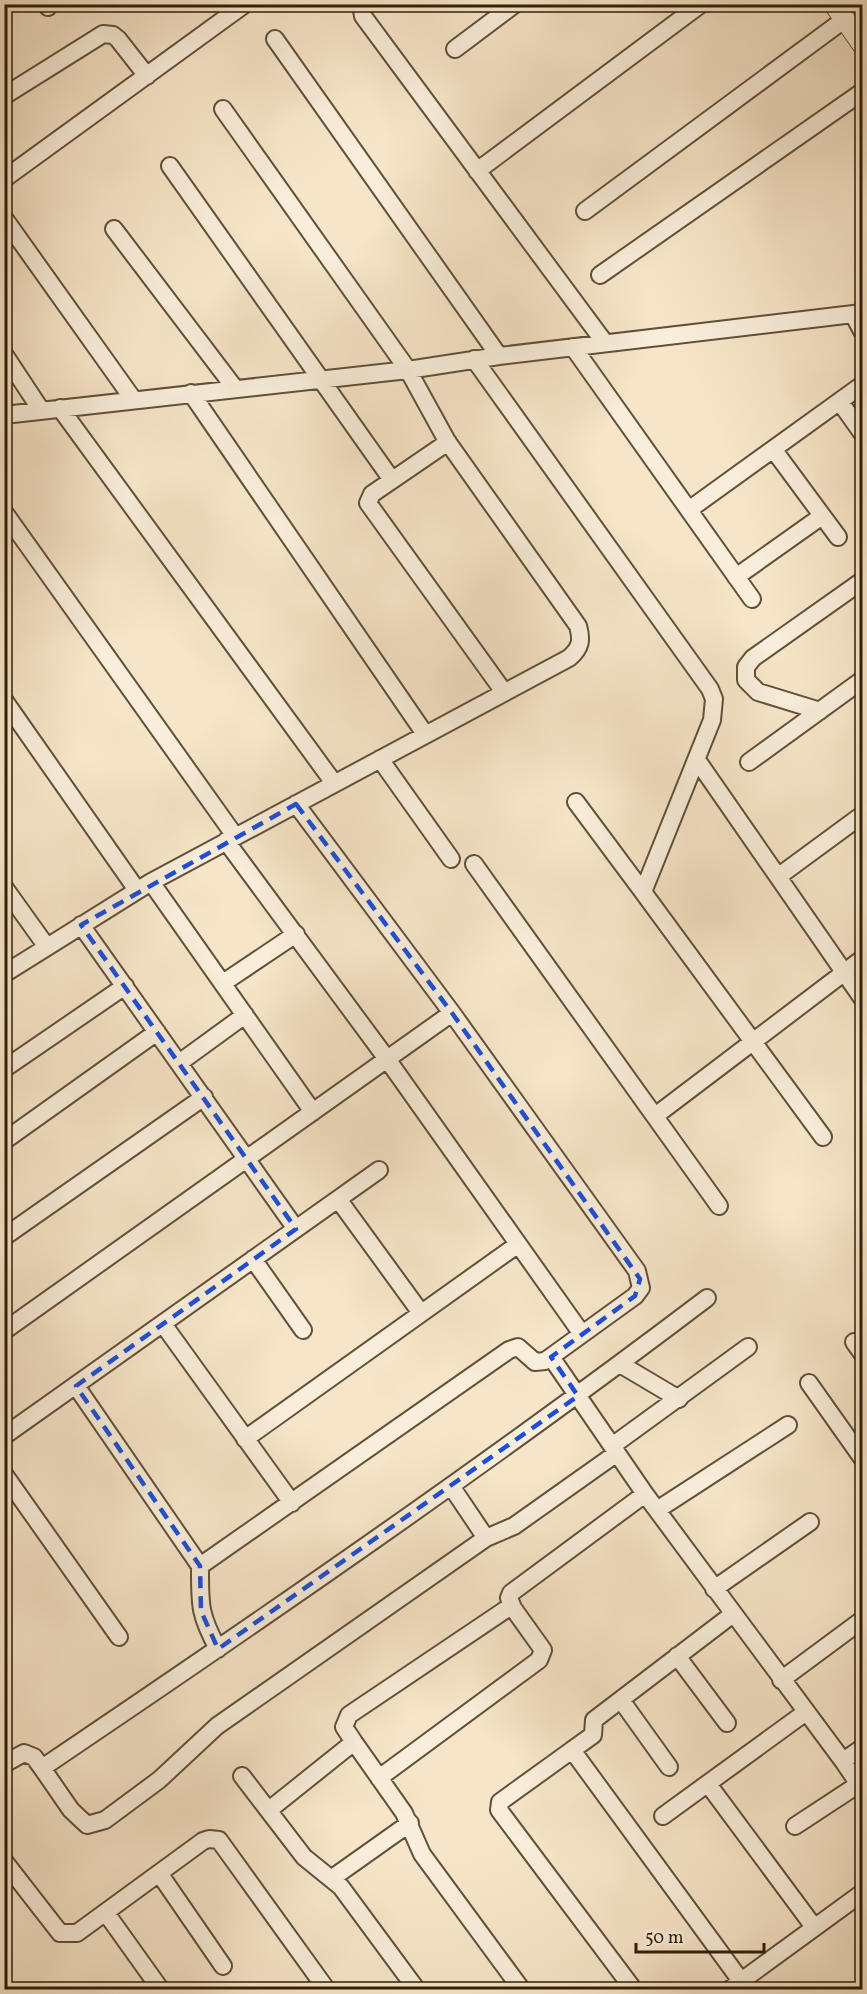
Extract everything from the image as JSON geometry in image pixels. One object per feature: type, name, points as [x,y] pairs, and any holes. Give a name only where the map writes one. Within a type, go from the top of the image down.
[{"type":"street","points":[[4,179],[245,4]]},
{"type":"street","points":[[361,4],[363,16],[605,343]]},
{"type":"street","points":[[455,49],[516,4]]},
{"type":"street","points":[[477,171],[701,4]]},
{"type":"street","points":[[585,211],[839,12],[862,44]]},
{"type":"street","points":[[4,96],[103,34],[118,39],[147,76]]},
{"type":"street","points":[[275,39],[499,356]]},
{"type":"street","points":[[600,275],[862,92]]},
{"type":"street","points":[[4,975],[144,886],[569,658],[577,651],[581,635],[578,626],[448,442],[408,370],[223,109]]},
{"type":"street","points":[[170,166],[392,480]]},
{"type":"street","points":[[4,218],[133,399]]},
{"type":"street","points":[[114,229],[234,387]]},
{"type":"street","points":[[4,415],[234,387],[408,370],[474,359],[858,313],[862,331]]},
{"type":"street","points":[[573,347],[752,599]]},
{"type":"street","points":[[4,354],[41,410]]},
{"type":"street","points":[[474,359],[710,689],[715,709],[644,892]]},
{"type":"street","points":[[690,509],[862,385]]},
{"type":"street","points":[[191,393],[425,734]]},
{"type":"street","points":[[840,402],[862,433]]},
{"type":"street","points":[[60,408],[334,783]]},
{"type":"street","points":[[448,442],[372,494],[368,503],[504,692]]},
{"type":"street","points":[[774,449],[838,537]]},
{"type":"street","points":[[4,512],[296,934],[582,1334]]},
{"type":"street","points":[[736,577],[822,516]]},
{"type":"street","points":[[820,711],[758,692],[746,681],[746,667],[753,658],[862,581]]},
{"type":"street","points":[[749,762],[862,680]]},
{"type":"street","points":[[6,707],[144,886],[223,983],[313,1112]]},
{"type":"street","points":[[380,759],[451,860]]},
{"type":"street","points":[[697,760],[862,998]]},
{"type":"street","points":[[576,802],[823,1137]]},
{"type":"street","points":[[200,1566],[509,1350],[518,1347],[535,1362],[540,1363],[551,1358],[635,1296],[641,1288],[640,1279],[452,1012],[296,804]]},
{"type":"street","points":[[779,876],[862,815]]},
{"type":"street","points":[[474,864],[718,1206]]},
{"type":"street","points":[[4,887],[47,947]]},
{"type":"street","points":[[81,925],[296,1229]]},
{"type":"street","points":[[223,983],[296,934]]},
{"type":"street","points":[[655,1116],[862,959]]},
{"type":"street","points":[[4,1069],[125,986]]},
{"type":"street","points":[[4,1331],[452,1012]]},
{"type":"street","points":[[179,1063],[245,1015]]},
{"type":"street","points":[[4,1141],[157,1032]]},
{"type":"street","points":[[4,1237],[204,1097]]},
{"type":"street","points":[[4,1436],[379,1170]]},
{"type":"street","points":[[338,1199],[421,1313]]},
{"type":"street","points":[[245,1439],[517,1245]]},
{"type":"street","points":[[254,1259],[303,1330]]},
{"type":"street","points":[[42,1768],[218,1649],[451,1486],[578,1396],[707,1298]]},
{"type":"street","points":[[163,1324],[292,1503]]},
{"type":"street","points":[[4,1764],[24,1753],[34,1757],[77,1818],[87,1825],[105,1820],[159,1780],[217,1726],[486,1538],[514,1526],[748,1347]]},
{"type":"street","points":[[551,1358],[645,1494],[861,1786],[795,1826]]},
{"type":"street","points":[[620,1364],[679,1399]]},
{"type":"street","points":[[809,1383],[862,1458]]},
{"type":"street","points":[[76,1386],[200,1566],[201,1611],[204,1623],[218,1649]]},
{"type":"street","points":[[657,1510],[788,1425]]},
{"type":"street","points":[[4,1474],[118,1637]]},
{"type":"street","points":[[451,1486],[486,1538]]},
{"type":"street","points":[[379,1778],[539,1660],[543,1650],[512,1606],[509,1598],[511,1593],[645,1494]]},
{"type":"street","points":[[714,1589],[810,1522]]},
{"type":"street","points":[[512,1606],[349,1715],[344,1727],[410,1823],[422,1854],[522,1989]]},
{"type":"street","points":[[634,1989],[499,1810],[500,1802],[593,1735],[594,1720],[733,1614]]},
{"type":"street","points":[[781,1680],[862,1620]]},
{"type":"street","points":[[677,1656],[726,1723]]},
{"type":"street","points":[[621,1700],[669,1767]]},
{"type":"street","points":[[663,1816],[806,1712]]},
{"type":"street","points":[[269,1810],[354,1742]]},
{"type":"street","points":[[843,1761],[862,1748]]},
{"type":"street","points":[[572,1750],[745,1984],[814,1927],[862,1893]]},
{"type":"street","points":[[242,1776],[304,1857],[320,1873],[340,1887],[417,1989]]},
{"type":"street","points":[[708,1784],[814,1927]]},
{"type":"street","points":[[331,1879],[410,1823]]},
{"type":"street","points":[[4,1861],[60,1932],[77,1933],[202,1841],[219,1840],[327,1989]]},
{"type":"street","points":[[159,1874],[223,1966]]},
{"type":"street","points":[[105,1913],[161,1989]]},
{"type":"highlighted area","points":[[296,804],[452,1013],[640,1279],[635,1296],[551,1357],[578,1396],[218,1649],[201,1611],[200,1566],[76,1386],[296,1229],[81,925]]}]
